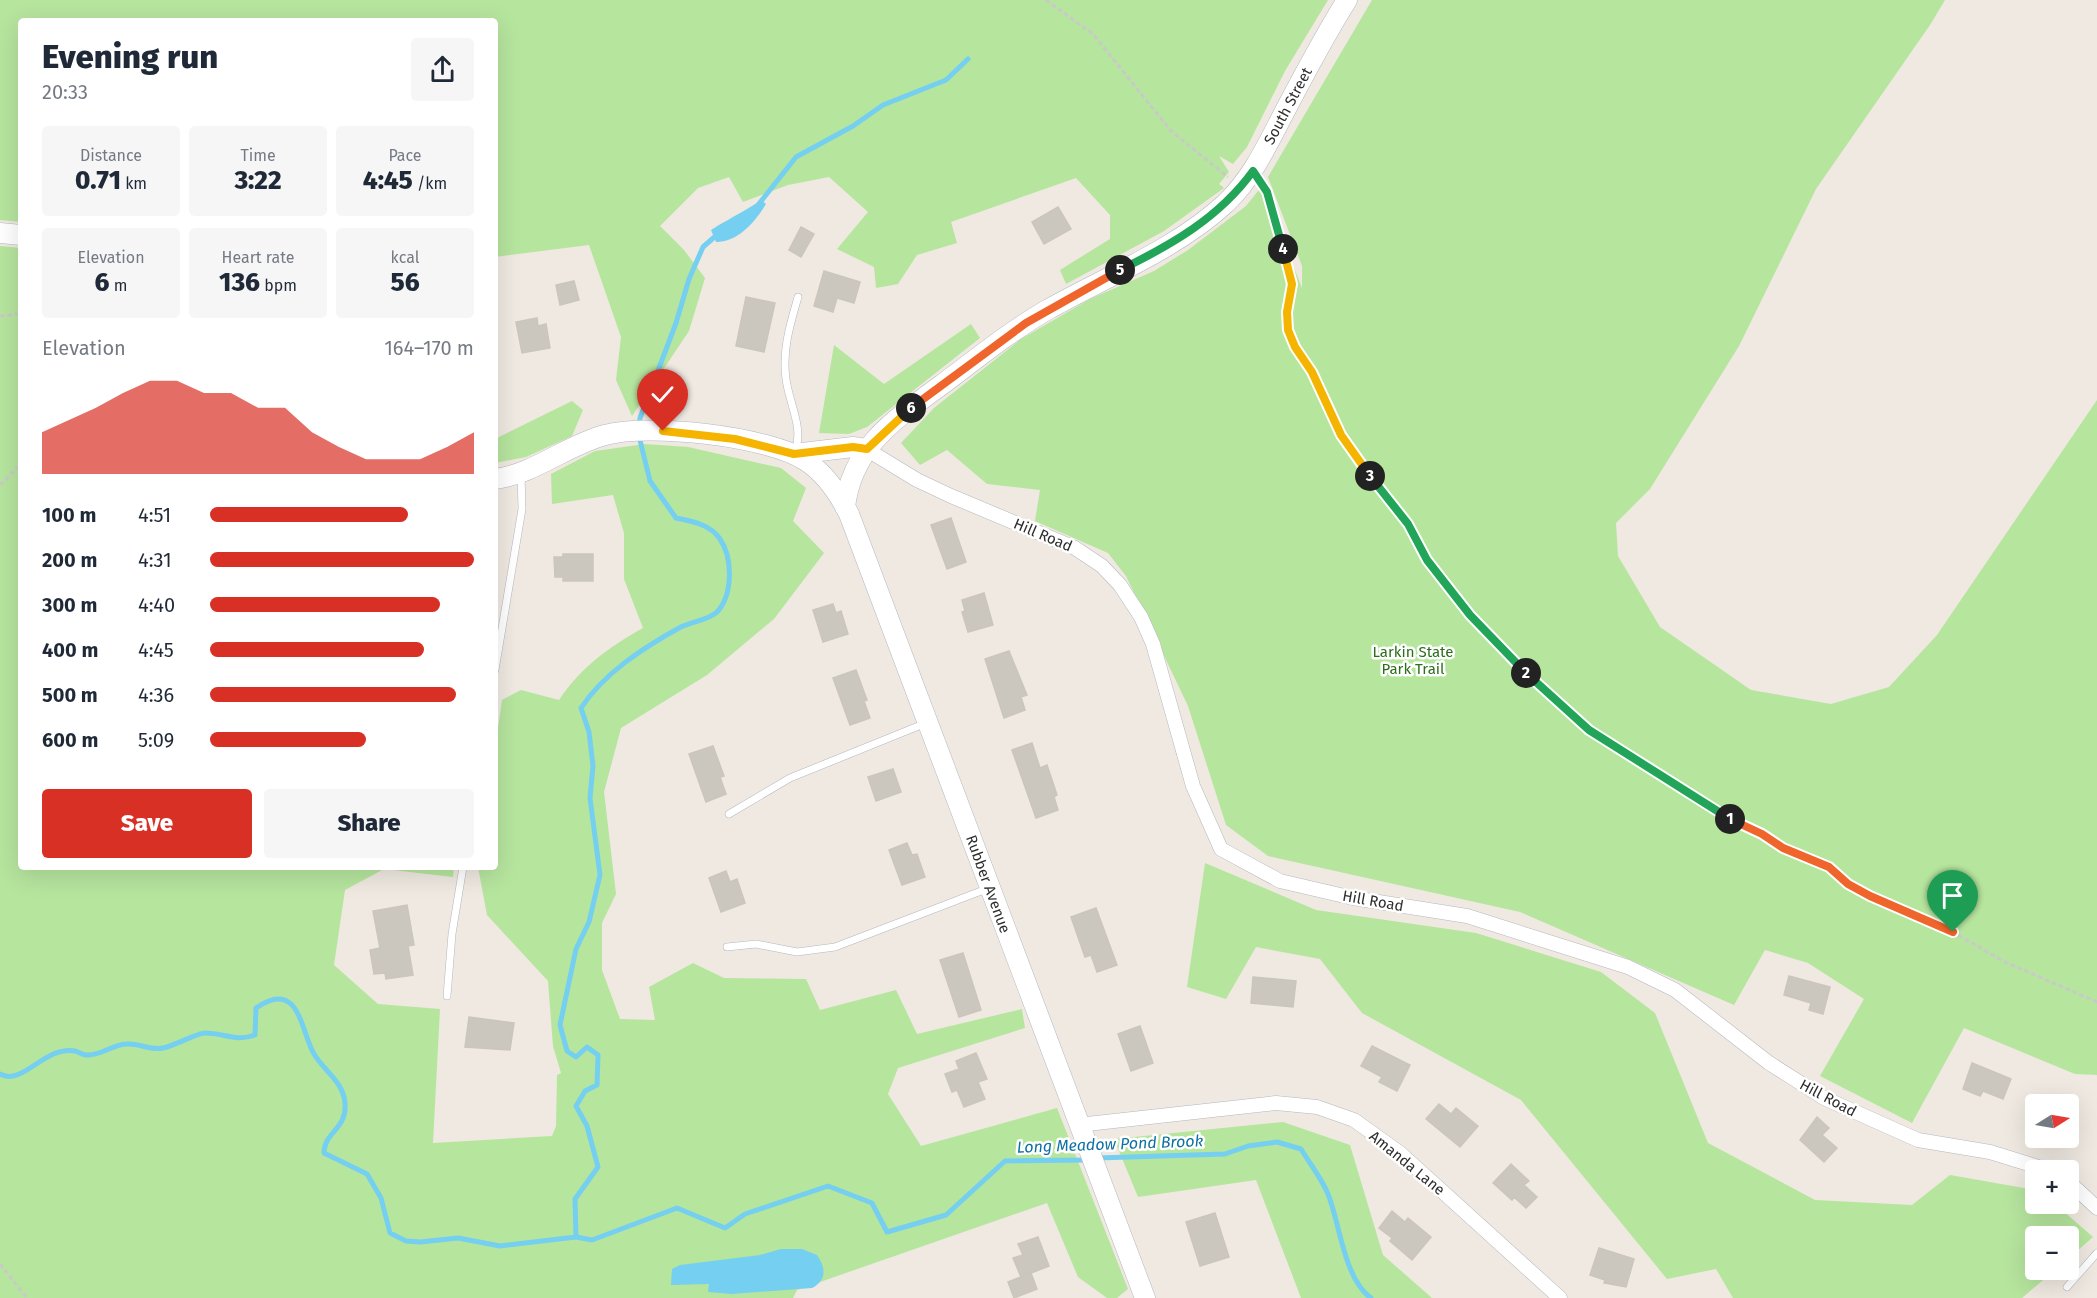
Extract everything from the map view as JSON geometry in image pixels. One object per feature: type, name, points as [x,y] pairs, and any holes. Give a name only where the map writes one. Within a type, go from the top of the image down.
[{"type":"street","name":"South Street","points":[[845,507],[850,477],[867,449],[893,422],[1026,323],[1189,233],[1240,189],[1253,171],[1321,42],[1347,0]]},
{"type":"street","points":[[0,233],[18,235]]},
{"type":"street","points":[[498,478],[521,472],[604,435],[640,431],[735,439],[794,454],[853,447],[867,449]]},
{"type":"street","name":"Hill Road","points":[[867,449],[917,480],[1075,548],[1102,566],[1120,585],[1141,617],[1153,644],[1193,786],[1221,849],[1280,880],[1353,898],[1467,916],[1628,967],[1675,990],[1768,1063],[1824,1098],[1918,1140],[1990,1152],[2025,1163]]},
{"type":"street","name":"Rubber Avenue","points":[[794,454],[822,474],[845,507],[928,722],[1096,1175],[1145,1298]]},
{"type":"street","name":"Amanda Lane","points":[[1078,1125],[1276,1103],[1317,1107],[1354,1120],[1400,1153],[1560,1298]]},
{"type":"street","points":[[2079,1191],[2097,1208]]},
{"type":"lane","points":[[794,454],[799,441],[786,380],[785,344],[798,297]]},
{"type":"lane","points":[[498,652],[522,508],[521,472]]},
{"type":"lane","points":[[729,814],[790,778],[928,722]]},
{"type":"lane","points":[[447,996],[452,934],[463,870]]},
{"type":"lane","points":[[727,947],[756,944],[797,952],[836,947],[990,888]]},
{"type":"lane","points":[[2067,1287],[2097,1253]]},
{"type":"path","points":[[1046,0],[1093,34],[1171,131],[1223,171],[1240,189]]},
{"type":"path","points":[[1253,171],[1267,192],[1292,284],[1287,312],[1288,330],[1295,347],[1312,372],[1341,435],[1408,524],[1427,560],[1470,615],[1526,673],[1589,730],[1717,812],[1762,834],[1783,848],[1829,867],[1848,884],[1870,896],[1953,932],[2005,962],[2097,1002]]},
{"type":"path","points":[[0,316],[18,314]]},
{"type":"path","points":[[0,485],[18,467]]},
{"type":"path","points":[[0,1264],[27,1298]]},
{"type":"green space","points":[[0,0],[1328,0],[1285,71],[1247,147],[1233,164],[1219,156],[1229,172],[1219,184],[1224,188],[1164,231],[1066,284],[1060,270],[1110,239],[1110,215],[1076,178],[951,222],[957,243],[917,255],[898,284],[876,288],[874,267],[837,249],[868,212],[829,177],[788,185],[743,202],[729,177],[698,188],[660,226],[684,250],[705,278],[689,331],[632,416],[616,380],[621,337],[589,245],[498,257],[498,18],[18,18],[18,222],[0,220]]},
{"type":"green space","name":"Larkin State Park Trail","points":[[1372,0],[1945,0],[1816,189],[1739,346],[1650,489],[1616,523],[1618,556],[1660,627],[1751,690],[1831,704],[1889,687],[1937,635],[2097,400],[2097,1075],[2075,1074],[1964,1028],[1912,1123],[1820,1076],[1864,999],[1808,963],[1765,950],[1734,1005],[1520,912],[1268,856],[1226,825],[1188,706],[1126,576],[1108,553],[1035,521],[1040,490],[987,484],[947,450],[920,465],[901,443],[934,408],[1021,339],[1090,299],[1154,271],[1188,250],[1246,206],[1262,186],[1302,288],[1302,266],[1268,177]]},
{"type":"green space","points":[[0,246],[18,248],[18,870],[382,870],[345,890],[334,965],[378,1004],[440,1009],[433,1143],[552,1136],[556,1126],[557,1075],[561,1073],[553,1046],[548,981],[487,915],[479,870],[498,870],[498,728],[502,700],[521,690],[559,700],[596,659],[643,628],[624,579],[624,533],[613,495],[552,504],[551,474],[595,451],[645,444],[688,447],[781,468],[806,488],[793,521],[824,553],[774,619],[707,675],[621,728],[604,792],[616,894],[602,923],[602,970],[620,1019],[655,1020],[649,987],[693,963],[724,978],[806,979],[820,1010],[896,990],[917,1034],[1022,1009],[1025,1028],[898,1068],[888,1094],[921,1146],[1057,1108],[1128,1289],[1117,1298],[1107,1298],[1078,1277],[1047,1203],[797,1290],[793,1298],[0,1298]]},
{"type":"green space","points":[[971,324],[980,338],[867,427],[849,434],[819,433],[834,345],[884,384]]},
{"type":"green space","points":[[572,401],[583,410],[572,436],[526,457],[498,462],[498,438]]},
{"type":"green space","points":[[1205,863],[1316,910],[1476,933],[1601,972],[1655,1013],[1708,1143],[1815,1200],[1912,1205],[1950,1175],[2025,1188],[2025,1214],[2067,1214],[2093,1237],[2079,1249],[2079,1226],[2025,1226],[2025,1280],[2043,1280],[2022,1298],[1733,1298],[1716,1269],[1667,1279],[1521,1100],[1362,1013],[1320,959],[1256,947],[1226,999],[1187,987]]},
{"type":"green space","points":[[393,870],[454,870],[453,877]]},
{"type":"green space","points":[[1283,1122],[1350,1145],[1383,1255],[1432,1298],[1301,1298],[1256,1180],[1138,1197],[1114,1139]]},
{"type":"water","points":[[761,200],[766,204],[745,230],[732,239],[716,242],[711,230]]},
{"type":"water","points":[[781,1249],[802,1249],[817,1255],[824,1273],[817,1285],[812,1288],[732,1294],[708,1292],[709,1284],[671,1285],[672,1269],[680,1265],[760,1255]]},
{"type":"building","points":[[1058,207],[1071,229],[1044,244],[1032,222]]},
{"type":"building","points":[[801,227],[814,234],[801,257],[789,250]]},
{"type":"building","points":[[824,271],[860,282],[854,303],[837,298],[833,312],[814,306]]},
{"type":"building","points":[[574,281],[579,300],[560,305],[556,285]]},
{"type":"building","points":[[746,297],[775,303],[764,352],[736,346]]},
{"type":"building","points":[[537,318],[538,326],[546,324],[550,348],[522,353],[516,322]]},
{"type":"building","points":[[951,518],[966,562],[947,569],[931,525]]},
{"type":"building","points":[[563,554],[593,554],[593,581],[563,581],[563,577],[555,577],[554,557],[563,557]]},
{"type":"building","points":[[984,593],[993,625],[968,632],[962,612],[965,611],[962,600]]},
{"type":"building","points":[[833,604],[836,613],[841,611],[848,634],[823,642],[813,610]]},
{"type":"building","points":[[1009,651],[1027,695],[1021,697],[1025,710],[1004,718],[985,659]]},
{"type":"building","points":[[856,670],[867,700],[864,701],[870,718],[850,725],[833,678]]},
{"type":"building","points":[[1032,743],[1040,768],[1047,765],[1057,795],[1054,797],[1058,810],[1036,818],[1012,750]]},
{"type":"building","points":[[713,746],[724,776],[720,777],[726,794],[706,802],[689,754]]},
{"type":"building","points":[[893,769],[901,792],[876,801],[868,777]]},
{"type":"building","points":[[907,843],[912,855],[917,854],[925,877],[902,885],[889,850]]},
{"type":"building","points":[[726,871],[730,882],[737,879],[745,903],[721,912],[709,878]]},
{"type":"building","points":[[407,905],[414,945],[408,946],[413,975],[386,979],[385,973],[374,974],[370,950],[380,948],[373,911]]},
{"type":"building","points":[[1096,908],[1117,965],[1097,972],[1091,955],[1085,957],[1071,917]]},
{"type":"building","points":[[963,953],[981,1010],[959,1017],[940,960]]},
{"type":"building","points":[[1789,976],[1830,987],[1823,1014],[1809,1010],[1811,1003],[1784,995]]},
{"type":"building","points":[[1253,977],[1296,981],[1293,1007],[1251,1003]]},
{"type":"building","points":[[469,1017],[514,1023],[510,1050],[465,1047]]},
{"type":"building","points":[[1140,1026],[1153,1063],[1131,1071],[1118,1034]]},
{"type":"building","points":[[1372,1046],[1410,1065],[1397,1091],[1379,1082],[1382,1077],[1361,1066]]},
{"type":"building","points":[[976,1053],[987,1079],[978,1082],[985,1099],[964,1107],[957,1090],[952,1092],[945,1074],[959,1069],[956,1061]]},
{"type":"building","points":[[1972,1063],[2011,1079],[2003,1099],[1983,1091],[1980,1096],[1963,1089]]},
{"type":"building","points":[[1439,1104],[1451,1114],[1456,1108],[1478,1126],[1460,1147],[1426,1119]]},
{"type":"building","points":[[1817,1117],[1829,1128],[1822,1135],[1837,1148],[1824,1162],[1800,1140]]},
{"type":"building","points":[[1511,1164],[1529,1181],[1524,1185],[1537,1197],[1526,1208],[1514,1197],[1512,1200],[1493,1183]]},
{"type":"building","points":[[1392,1211],[1405,1222],[1408,1218],[1431,1237],[1412,1260],[1390,1241],[1392,1238],[1379,1228]]},
{"type":"building","points":[[1215,1213],[1229,1257],[1200,1266],[1186,1222]]},
{"type":"building","points":[[1038,1237],[1049,1266],[1021,1277],[1013,1258],[1023,1255],[1018,1244]]},
{"type":"building","points":[[1599,1248],[1634,1259],[1626,1287],[1604,1283],[1605,1280],[1590,1275]]},
{"type":"building","points":[[1031,1273],[1037,1289],[1014,1298],[1008,1282]]},
{"type":"waterway","points":[[758,205],[796,157],[853,126],[883,105],[946,80],[968,59]]},
{"type":"waterway","points":[[639,427],[640,418],[676,323],[689,279],[703,247],[719,233]]},
{"type":"waterway","points":[[576,1237],[575,1199],[598,1167],[587,1126],[576,1106],[585,1091],[597,1085],[598,1055],[587,1047],[576,1057],[567,1051],[560,1025],[576,949],[589,922],[600,875],[590,798],[593,766],[589,732],[581,708],[590,695],[625,662],[679,628],[717,612],[726,596],[729,576],[727,556],[716,534],[700,524],[676,518],[650,481],[639,436]]},
{"type":"waterway","name":"Long Meadow Pond Brook","points":[[0,1074],[17,1075],[44,1059],[64,1051],[92,1055],[127,1044],[159,1049],[205,1033],[248,1037],[255,1035],[256,1008],[271,1000],[282,999],[290,1003],[297,1012],[314,1054],[337,1083],[344,1096],[343,1119],[328,1140],[324,1153],[367,1174],[381,1198],[390,1233],[406,1241],[420,1242],[458,1238],[500,1246],[576,1237],[592,1240],[677,1208],[725,1228],[745,1214],[828,1186],[872,1203],[887,1232],[946,1215],[1005,1161],[1088,1160]]},
{"type":"waterway","name":"Long Meadow Pond Brook","points":[[1097,1158],[1225,1154],[1248,1146],[1277,1142],[1301,1149],[1328,1194],[1344,1250],[1355,1278],[1371,1298]]},
{"type":"route","points":[[663,431],[735,439],[794,454],[853,447],[867,449],[893,422],[1026,323],[1091,285],[1189,233],[1227,202],[1253,171],[1267,192],[1292,284],[1287,312],[1288,330],[1295,347],[1312,372],[1341,435],[1358,461],[1408,524],[1427,560],[1470,615],[1526,673],[1589,730],[1717,812],[1762,834],[1783,848],[1829,867],[1848,884],[1870,896],[1953,932]]}]
